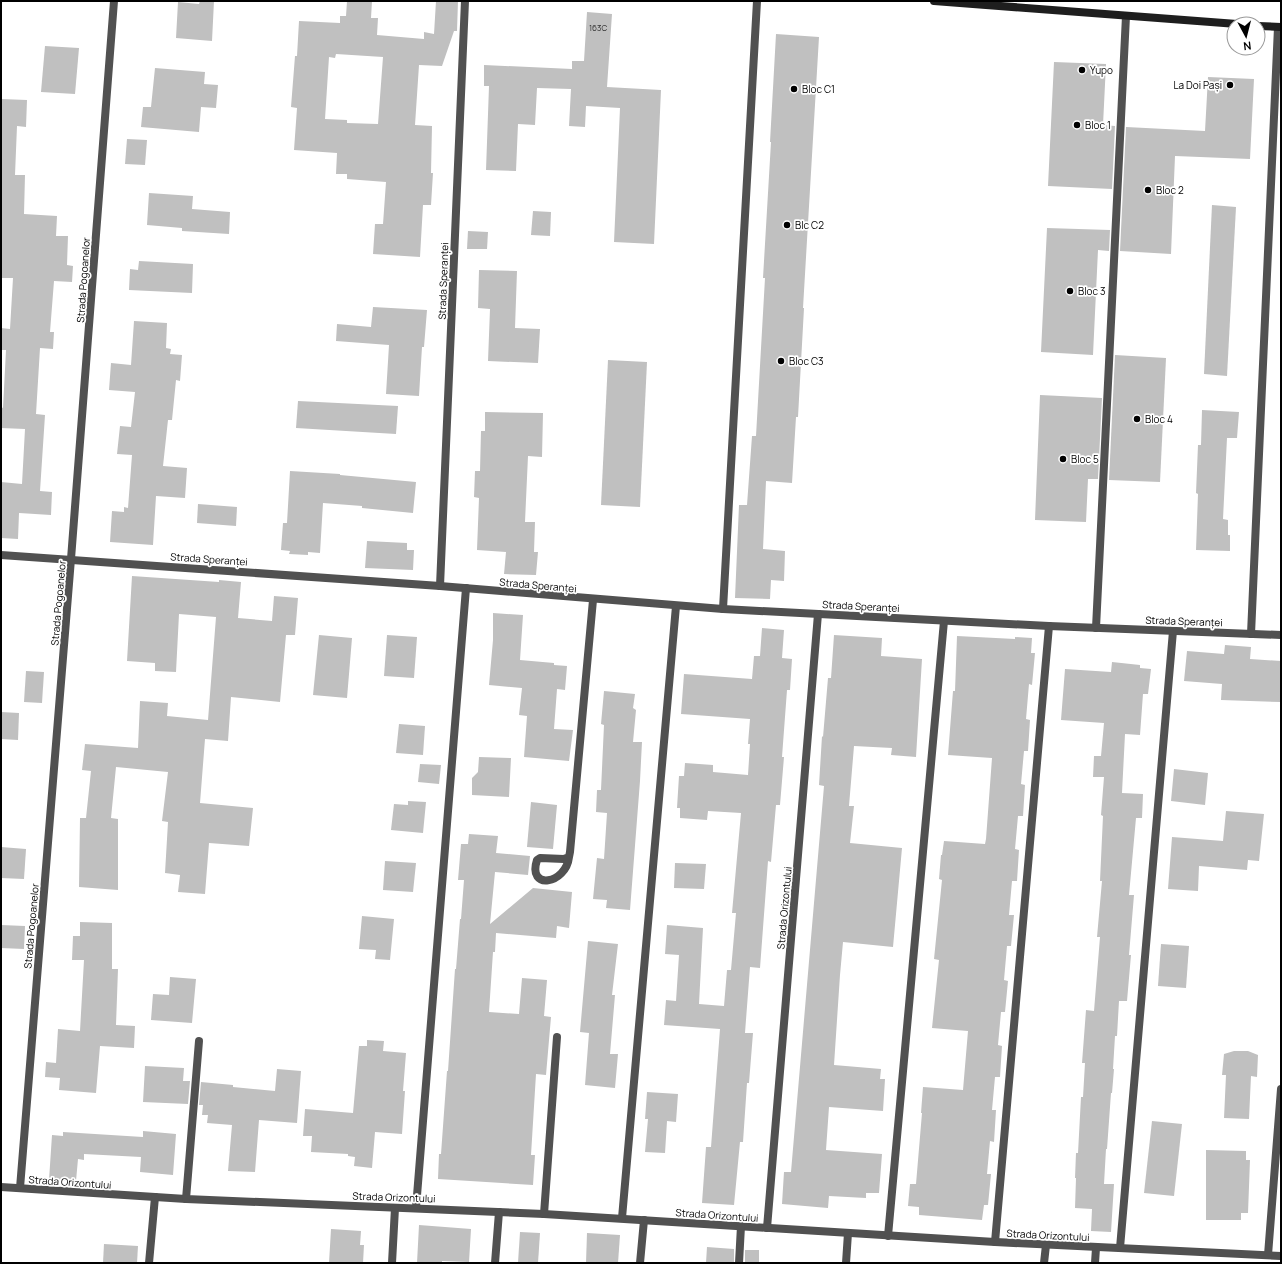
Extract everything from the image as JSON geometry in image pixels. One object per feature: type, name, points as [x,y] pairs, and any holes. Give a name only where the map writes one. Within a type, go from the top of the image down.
[{"type":"main road","points":[[934,1],[1226,23]]},
{"type":"main road","points":[[1266,26],[1279,27]]},
{"type":"street","name":"Strada Pogoanelor","points":[[20,1188],[114,1]]},
{"type":"street","name":"Strada Speranței","points":[[440,586],[465,1]]},
{"type":"street","points":[[723,609],[757,1]]},
{"type":"street","points":[[1096,628],[1126,16]]},
{"type":"street","points":[[1251,634],[1279,27]]},
{"type":"street","name":"Strada Speranței","points":[[1,555],[440,586],[594,600],[723,609],[1049,626],[1281,635]]},
{"type":"street","points":[[416,1208],[466,588]]},
{"type":"street","points":[[569,857],[594,600]]},
{"type":"street","points":[[622,1218],[676,606]]},
{"type":"street","name":"Strada Orizontului","points":[[767,1228],[818,614]]},
{"type":"street","points":[[888,1236],[944,621]]},
{"type":"street","points":[[995,1242],[1049,626]]},
{"type":"street","points":[[1120,1248],[1173,631]]},
{"type":"street","points":[[544,1214],[557,1037]]},
{"type":"street","points":[[186,1199],[199,1040]]},
{"type":"street","points":[[1268,1256],[1281,1089]]},
{"type":"street","points":[[1,1187],[20,1188]]},
{"type":"street","name":"Strada Orizontului","points":[[20,1188],[186,1199],[622,1218],[1096,1248],[1281,1256]]},
{"type":"street","points":[[149,1263],[154,1197]]},
{"type":"street","points":[[392,1263],[395,1208]]},
{"type":"street","points":[[495,1263],[499,1212]]},
{"type":"street","points":[[640,1263],[644,1220]]},
{"type":"street","points":[[739,1263],[741,1226]]},
{"type":"street","points":[[846,1263],[848,1233]]},
{"type":"street","points":[[1044,1263],[1046,1245]]},
{"type":"street","points":[[1095,1263],[1096,1248]]},
{"type":"street","points":[[1236,1263],[1237,1254]]},
{"type":"building","points":[[200,1],[214,1],[212,41],[176,38],[178,2],[199,4]]},
{"type":"building","points":[[347,1],[372,1],[371,18],[378,18],[377,35],[424,39],[424,32],[434,34],[436,1],[458,1],[457,31],[454,31],[442,66],[419,65],[415,125],[432,126],[431,173],[433,173],[431,205],[423,205],[420,257],[373,254],[375,224],[383,224],[386,182],[347,179],[347,174],[336,174],[337,153],[294,150],[297,108],[291,107],[295,56],[297,56],[299,21],[340,23],[340,16],[346,16]],"holes":[[[336,54],[383,57],[378,124],[347,123],[347,120],[325,119],[329,57],[335,58]]]},
{"type":"building","points":[[587,12],[612,14],[607,87],[661,90],[654,244],[614,242],[620,108],[586,106],[585,127],[569,126],[571,89],[537,88],[535,125],[518,124],[516,171],[486,170],[489,86],[484,86],[484,65],[572,69],[572,61],[584,61]]},
{"type":"building","points":[[776,34],[819,37],[798,417],[796,417],[792,483],[766,481],[763,549],[785,551],[784,581],[771,580],[770,599],[735,598],[739,505],[747,505],[752,436],[756,436]]},
{"type":"building","points":[[45,46],[79,48],[75,94],[41,92]]},
{"type":"building","name":"Bloc 1","points":[[1054,62],[1106,64],[1103,125],[1115,126],[1112,189],[1048,186]]},
{"type":"building","points":[[155,68],[205,72],[204,84],[218,85],[216,108],[201,107],[199,132],[141,127],[143,107],[151,107]]},
{"type":"building","points":[[1208,77],[1254,79],[1250,159],[1175,156],[1171,254],[1120,251],[1126,127],[1205,131]]},
{"type":"building","points":[[1,99],[27,100],[26,127],[17,126],[15,175],[25,175],[24,214],[57,216],[56,236],[68,236],[67,265],[73,266],[72,282],[54,281],[50,332],[54,332],[53,349],[40,348],[36,414],[45,415],[40,491],[52,492],[51,515],[19,513],[18,539],[1,538],[1,482],[22,484],[25,429],[1,428],[1,407],[3,408],[6,350],[1,350],[1,328],[10,329],[13,278],[1,278]]},
{"type":"building","points":[[127,139],[147,140],[145,165],[125,164]]},
{"type":"building","points":[[149,193],[193,196],[192,209],[230,212],[229,234],[182,231],[182,228],[147,225]]},
{"type":"building","points":[[1212,205],[1236,207],[1227,376],[1204,374]]},
{"type":"building","points":[[533,211],[551,212],[550,236],[531,235]]},
{"type":"building","name":"Bloc 3","points":[[1047,228],[1110,230],[1109,251],[1098,250],[1093,355],[1041,352]]},
{"type":"building","points":[[468,231],[488,232],[487,249],[467,249]]},
{"type":"building","points":[[139,261],[193,264],[192,293],[129,290],[130,269],[138,270]]},
{"type":"building","points":[[479,270],[517,271],[515,328],[540,329],[538,363],[488,361],[490,309],[478,308]]},
{"type":"building","points":[[373,307],[427,310],[424,347],[422,347],[419,396],[386,394],[389,345],[336,341],[337,324],[371,327]]},
{"type":"building","points":[[134,321],[167,323],[166,348],[171,349],[170,354],[182,355],[180,381],[176,380],[172,420],[168,420],[163,466],[187,468],[185,498],[156,496],[153,545],[110,542],[112,511],[124,512],[124,507],[128,508],[132,455],[117,454],[120,426],[131,427],[135,392],[109,390],[111,363],[131,365]]},
{"type":"building","name":"Bloc 4","points":[[1115,355],[1166,358],[1160,482],[1109,480]]},
{"type":"building","points":[[608,360],[647,362],[640,507],[601,505]]},
{"type":"building","name":"Bloc 5","points":[[1040,395],[1102,398],[1098,479],[1088,479],[1086,522],[1035,520]]},
{"type":"building","points":[[298,401],[398,406],[396,434],[296,428]]},
{"type":"building","points":[[1202,410],[1239,412],[1237,438],[1227,438],[1223,519],[1228,520],[1230,551],[1196,550],[1198,445],[1201,445]]},
{"type":"building","points":[[485,412],[543,413],[542,457],[528,456],[525,522],[535,522],[534,552],[538,552],[536,575],[504,574],[506,552],[477,550],[479,498],[474,497],[475,471],[480,471],[481,431],[485,431]]},
{"type":"building","points":[[290,471],[340,474],[416,482],[413,513],[362,508],[362,506],[323,503],[320,553],[308,552],[308,555],[289,554],[290,551],[281,550],[283,523],[287,523]]},
{"type":"building","points":[[198,504],[237,507],[236,526],[197,523]]},
{"type":"building","points":[[367,541],[407,543],[407,550],[414,550],[413,570],[365,568]]},
{"type":"building","points":[[132,576],[219,582],[219,580],[241,582],[238,618],[272,621],[274,596],[298,598],[295,635],[286,635],[280,702],[231,697],[228,741],[205,739],[200,803],[253,808],[249,846],[209,843],[205,894],[178,892],[180,875],[165,873],[168,822],[162,821],[168,772],[116,767],[111,818],[118,819],[118,890],[79,887],[80,818],[86,818],[91,771],[82,770],[85,744],[138,748],[140,701],[168,703],[167,716],[208,720],[216,617],[179,614],[176,672],[155,671],[155,663],[127,661]]},
{"type":"building","points":[[493,613],[523,615],[520,660],[554,663],[554,665],[567,666],[565,690],[557,689],[554,729],[573,730],[569,761],[524,757],[527,716],[519,715],[522,688],[489,685],[493,640]]},
{"type":"building","points":[[762,628],[784,630],[782,658],[792,659],[790,690],[787,690],[780,805],[776,805],[771,862],[768,861],[760,968],[750,967],[745,1033],[753,1033],[749,1083],[747,1083],[743,1142],[740,1142],[734,1205],[702,1203],[706,1147],[711,1147],[720,1029],[664,1025],[666,1000],[676,1001],[679,955],[665,954],[667,925],[703,928],[699,1004],[724,1006],[727,970],[731,970],[736,913],[732,913],[741,813],[708,811],[707,820],[680,818],[680,808],[677,808],[679,776],[684,776],[685,763],[713,765],[713,772],[748,775],[750,719],[681,714],[684,674],[752,679],[754,656],[760,656]]},
{"type":"building","points":[[319,635],[352,638],[347,698],[313,695]]},
{"type":"building","points":[[387,635],[417,637],[414,678],[384,676]]},
{"type":"building","points":[[834,635],[882,638],[881,656],[922,659],[916,757],[891,755],[892,748],[854,746],[849,806],[854,806],[850,843],[902,848],[893,947],[843,942],[840,975],[834,1065],[881,1069],[880,1079],[885,1079],[883,1111],[829,1107],[826,1150],[882,1154],[879,1193],[866,1193],[866,1198],[829,1196],[828,1208],[782,1204],[784,1172],[791,1172],[824,786],[819,785],[822,736],[823,737],[828,678],[831,678]]},
{"type":"building","points":[[957,636],[1015,639],[1015,637],[1032,638],[1031,653],[1035,653],[1032,685],[1029,684],[1026,719],[1030,720],[1028,751],[1024,751],[1021,784],[1025,785],[1023,816],[1018,816],[1015,849],[1019,850],[1017,881],[1012,881],[1009,915],[1014,915],[1011,946],[1007,946],[1004,980],[1008,981],[1005,1012],[1001,1012],[998,1045],[1002,1046],[1000,1077],[995,1077],[992,1110],[996,1110],[994,1142],[990,1141],[987,1174],[991,1174],[988,1205],[984,1205],[982,1220],[919,1215],[919,1207],[908,1206],[910,1184],[916,1184],[923,1087],[963,1090],[968,1031],[932,1028],[939,960],[934,959],[942,880],[939,879],[941,855],[944,841],[985,844],[986,839],[992,758],[948,755],[953,691],[955,691]]},
{"type":"building","points":[[1225,645],[1251,647],[1250,659],[1281,661],[1281,702],[1221,700],[1222,684],[1184,681],[1187,651],[1224,654]]},
{"type":"building","points":[[1112,662],[1140,665],[1140,668],[1151,669],[1148,694],[1143,694],[1140,735],[1125,734],[1122,793],[1143,794],[1142,818],[1136,818],[1129,895],[1134,895],[1127,1001],[1119,1001],[1106,1149],[1104,1184],[1114,1184],[1111,1232],[1091,1231],[1092,1209],[1075,1208],[1076,1153],[1078,1153],[1081,1097],[1083,1097],[1085,1063],[1082,1063],[1086,1010],[1094,1011],[1100,937],[1097,937],[1102,881],[1100,881],[1103,816],[1101,815],[1104,777],[1093,777],[1094,756],[1101,756],[1104,723],[1061,720],[1065,669],[1111,672]]},
{"type":"building","points":[[26,671],[44,672],[42,703],[24,702]]},
{"type":"building","points":[[604,691],[635,694],[633,708],[636,710],[633,742],[642,742],[630,910],[606,908],[607,900],[593,899],[597,858],[604,859],[607,813],[596,812],[597,790],[601,790],[604,725],[601,724]]},
{"type":"building","points":[[1,712],[19,713],[18,740],[1,739]]},
{"type":"building","points":[[399,724],[425,726],[423,755],[396,753]]},
{"type":"building","points":[[479,757],[511,758],[509,797],[472,795],[472,778],[478,772]]},
{"type":"building","points":[[420,764],[441,765],[439,784],[418,782]]},
{"type":"building","points":[[1174,769],[1208,773],[1205,805],[1171,801]]},
{"type":"building","points":[[408,801],[426,802],[423,833],[391,830],[394,804],[408,805]]},
{"type":"building","points":[[531,802],[557,805],[553,849],[527,847]]},
{"type":"building","points":[[1226,811],[1264,814],[1259,861],[1248,860],[1247,870],[1199,866],[1198,891],[1168,889],[1172,837],[1223,841]]},
{"type":"building","points":[[469,834],[498,836],[496,853],[530,856],[528,875],[495,872],[490,924],[533,888],[572,892],[569,928],[557,926],[556,938],[496,933],[495,952],[493,952],[489,1012],[519,1014],[522,978],[547,980],[544,1016],[551,1017],[546,1075],[536,1074],[531,1155],[535,1155],[533,1185],[438,1179],[439,1154],[441,1154],[448,1071],[455,969],[464,880],[458,880],[461,844],[468,844]]},
{"type":"building","points":[[1,847],[26,849],[24,879],[1,878]]},
{"type":"building","points":[[385,861],[416,863],[413,892],[383,890]]},
{"type":"building","points":[[675,863],[706,864],[704,889],[674,888]]},
{"type":"building","points":[[362,916],[394,919],[390,960],[375,959],[376,950],[359,949]]},
{"type":"building","points":[[80,922],[112,923],[112,969],[118,969],[116,1025],[135,1026],[134,1048],[100,1046],[96,1093],[59,1090],[60,1078],[45,1077],[46,1062],[56,1063],[58,1029],[80,1031],[84,960],[72,960],[73,936],[80,936]]},
{"type":"building","points":[[1,925],[25,926],[24,949],[1,948]]},
{"type":"building","points":[[588,941],[618,944],[612,995],[615,995],[610,1054],[618,1054],[615,1088],[585,1085],[589,1033],[580,1032]]},
{"type":"building","points":[[1161,944],[1189,946],[1186,988],[1158,986]]},
{"type":"building","points":[[170,977],[196,979],[192,1023],[151,1020],[153,994],[169,995]]},
{"type":"building","points":[[367,1040],[384,1041],[383,1051],[406,1053],[402,1134],[375,1132],[372,1168],[354,1166],[355,1157],[348,1156],[348,1154],[311,1152],[312,1136],[303,1136],[305,1109],[353,1113],[359,1046],[367,1046]]},
{"type":"building","points":[[1234,1051],[1248,1051],[1258,1055],[1257,1077],[1251,1076],[1249,1119],[1224,1118],[1226,1075],[1222,1075],[1224,1054]]},
{"type":"building","points":[[145,1066],[184,1068],[183,1081],[190,1081],[188,1104],[143,1102]]},
{"type":"building","points":[[277,1069],[301,1071],[297,1123],[259,1120],[255,1172],[228,1171],[232,1125],[207,1123],[208,1115],[202,1115],[203,1105],[199,1105],[201,1082],[275,1091]]},
{"type":"building","points":[[647,1092],[678,1094],[676,1122],[667,1121],[665,1153],[645,1152],[648,1119],[645,1119]]},
{"type":"building","points":[[1152,1121],[1182,1124],[1174,1196],[1144,1193]]},
{"type":"building","points":[[143,1131],[176,1134],[173,1175],[140,1172],[141,1157],[84,1154],[84,1160],[78,1159],[76,1181],[49,1180],[52,1135],[63,1136],[63,1132],[143,1137]]},
{"type":"building","points":[[1206,1150],[1246,1151],[1246,1160],[1250,1160],[1248,1213],[1241,1213],[1241,1220],[1206,1220]]},
{"type":"building","points":[[419,1225],[471,1229],[469,1262],[442,1261],[442,1263],[417,1263]]},
{"type":"building","points":[[331,1229],[361,1231],[360,1245],[364,1245],[363,1263],[329,1263]]},
{"type":"building","points":[[520,1232],[540,1233],[538,1263],[518,1263]]},
{"type":"building","points":[[587,1233],[620,1235],[618,1263],[586,1263]]},
{"type":"building","points":[[104,1244],[138,1246],[137,1263],[103,1263]]},
{"type":"building","points":[[707,1247],[734,1249],[734,1263],[706,1263]]},
{"type":"building","points":[[745,1250],[759,1250],[759,1263],[745,1263]]},
{"type":"place","name":"Yupo","points":[[1082,70]]},
{"type":"place","name":"La Doi Pași","points":[[1230,85]]},
{"type":"place","name":"Bloc C1","points":[[794,89]]},
{"type":"place","name":"Bloc 1","points":[[1077,125]]},
{"type":"place","name":"Bloc 2","points":[[1148,190]]},
{"type":"place","name":"Blc C2","points":[[787,225]]},
{"type":"place","name":"Bloc 3","points":[[1070,291]]},
{"type":"place","name":"Bloc C3","points":[[781,361]]},
{"type":"place","name":"Bloc 4","points":[[1137,419]]},
{"type":"place","name":"Bloc 5","points":[[1063,459]]}]
